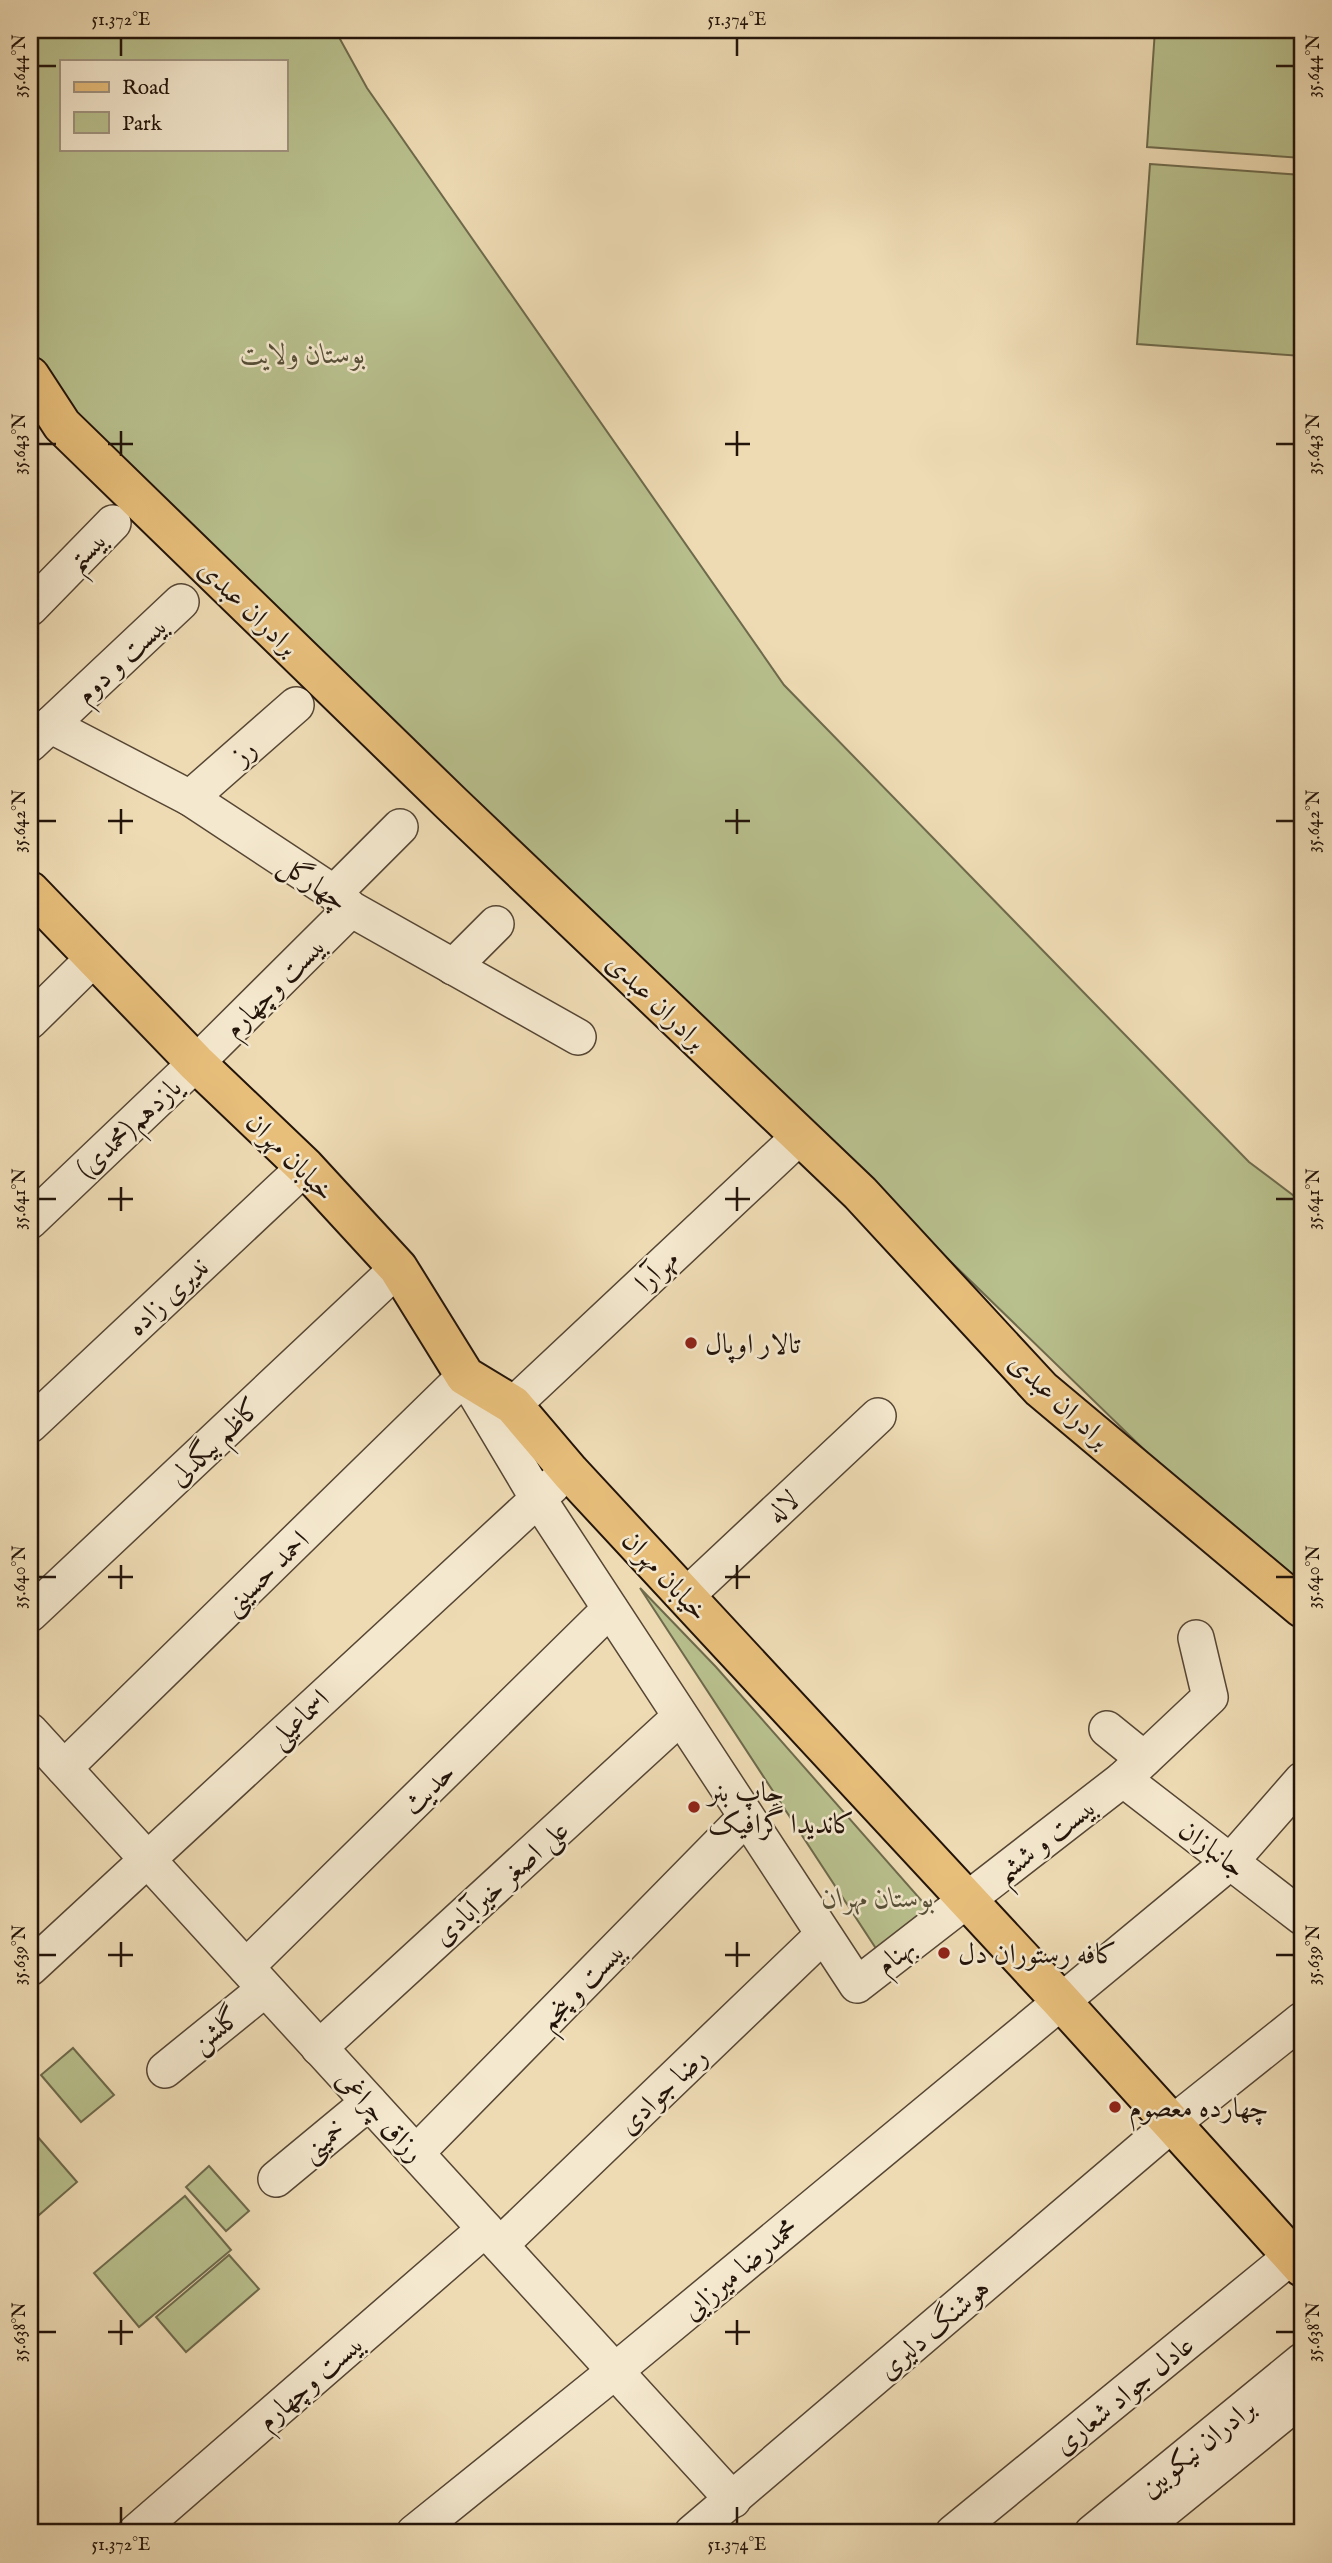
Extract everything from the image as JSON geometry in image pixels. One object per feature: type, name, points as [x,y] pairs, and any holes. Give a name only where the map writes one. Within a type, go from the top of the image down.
[{"type":"main road","name":"برادران عبدی","points":[[30,376],[62,425],[452,804],[860,1193],[1041,1389],[1302,1608]]},
{"type":"main road","name":"خیابان مهران","points":[[30,891],[196,1063],[305,1167],[398,1268],[465,1376],[513,1405],[570,1472],[1173,2123],[1295,2249]]},
{"type":"street","name":"بیستم","points":[[30,608],[113,523]]},
{"type":"street","name":"بیست و دوم","points":[[40,735],[181,602]]},
{"type":"street","name":"رز","points":[[190,798],[296,705]]},
{"type":"street","name":"چهارگل","points":[[40,735],[190,798],[342,901],[578,1037]]},
{"type":"street","name":"بیست وچهارم","points":[[196,1063],[342,901],[400,827]]},
{"type":"street","points":[[453,967],[496,924]]},
{"type":"street","points":[[30,1021],[95,957]]},
{"type":"street","name":"یازدهم(محمدی)","points":[[30,1221],[196,1063]]},
{"type":"street","name":"مهرآرا","points":[[513,1405],[799,1137]]},
{"type":"street","name":"ندیری زاده","points":[[30,1425],[305,1167]]},
{"type":"street","name":"کاظم بیگدلی","points":[[30,1614],[398,1268]]},
{"type":"street","points":[[465,1376],[537,1497],[823,1935]]},
{"type":"street","name":"احمد حسینی","points":[[64,1768],[465,1376]]},
{"type":"street","name":"لاله","points":[[686,1596],[878,1416]]},
{"type":"street","name":"اسماعیلی","points":[[30,1968],[537,1497],[570,1472]]},
{"type":"street","name":"حدیث","points":[[256,1978],[610,1609]]},
{"type":"street","name":"بیست و ششم","points":[[967,1899],[1133,1769],[1210,1697],[1196,1638]]},
{"type":"street","name":"علی اصغر خیرآبادی","points":[[319,2048],[680,1717]]},
{"type":"street","name":"جانبازان","points":[[1107,1729],[1133,1769],[1231,1861],[1302,1917]]},
{"type":"street","name":"رزاق چراغی","points":[[30,1731],[733,2500]]},
{"type":"street","name":"محمدرضا میرزایی","points":[[414,2533],[615,2371],[1231,1861],[1298,1792]]},
{"type":"street","name":"بیست و پنجم","points":[[416,2153],[746,1817]]},
{"type":"street","name":"بهنام","points":[[823,1935],[857,1985],[967,1899]]},
{"type":"street","name":"رضا جوادی","points":[[492,2237],[823,1935]]},
{"type":"street","name":"گلشن","points":[[165,2070],[256,1978]]},
{"type":"street","name":"هوشنگ دلیری","points":[[692,2533],[1173,2123],[1302,2020]]},
{"type":"street","name":"خمینی","points":[[276,2179],[369,2102]]},
{"type":"street","name":"بیست وچهارم","points":[[135,2533],[492,2237]]},
{"type":"street","name":"عادل جواد شعاری","points":[[953,2533],[1295,2249]]},
{"type":"street","name":"برادران نیکوبین","points":[[1091,2533],[1302,2361]]},
{"type":"street","name":"برادران نیکوبین","points":[[1136,2533],[1302,2398]]},
{"type":"green space","name":"بوستان ولایت","points":[[30,30],[335,30],[367,88],[784,685],[1249,1162],[1302,1202],[1302,1582],[1162,1467],[515,838],[30,374]]},
{"type":"green space","points":[[1155,30],[1302,30],[1302,158],[1147,147]]},
{"type":"green space","points":[[1150,164],[1302,175],[1302,356],[1137,344]]},
{"type":"green space","name":"بوستان مهران","points":[[640,1588],[716,1667],[929,1909],[877,1950]]},
{"type":"green space","points":[[73,2048],[114,2095],[81,2122],[41,2075]]},
{"type":"green space","points":[[30,2128],[77,2182],[39,2215],[30,2205]]},
{"type":"green space","points":[[209,2166],[249,2211],[226,2231],[186,2187]]},
{"type":"green space","points":[[185,2196],[231,2250],[139,2327],[94,2273]]},
{"type":"green space","points":[[229,2255],[259,2289],[186,2352],[156,2317]]},
{"type":"place","name":"تالار اوپال","points":[[691,1343]]},
{"type":"place","name":"چاپ بنر کاندیدا گرافیک","points":[[694,1807]]},
{"type":"place","name":"کافه رستوران دل","points":[[944,1953]]},
{"type":"place","name":"چهارده معصوم","points":[[1115,2107]]}]
